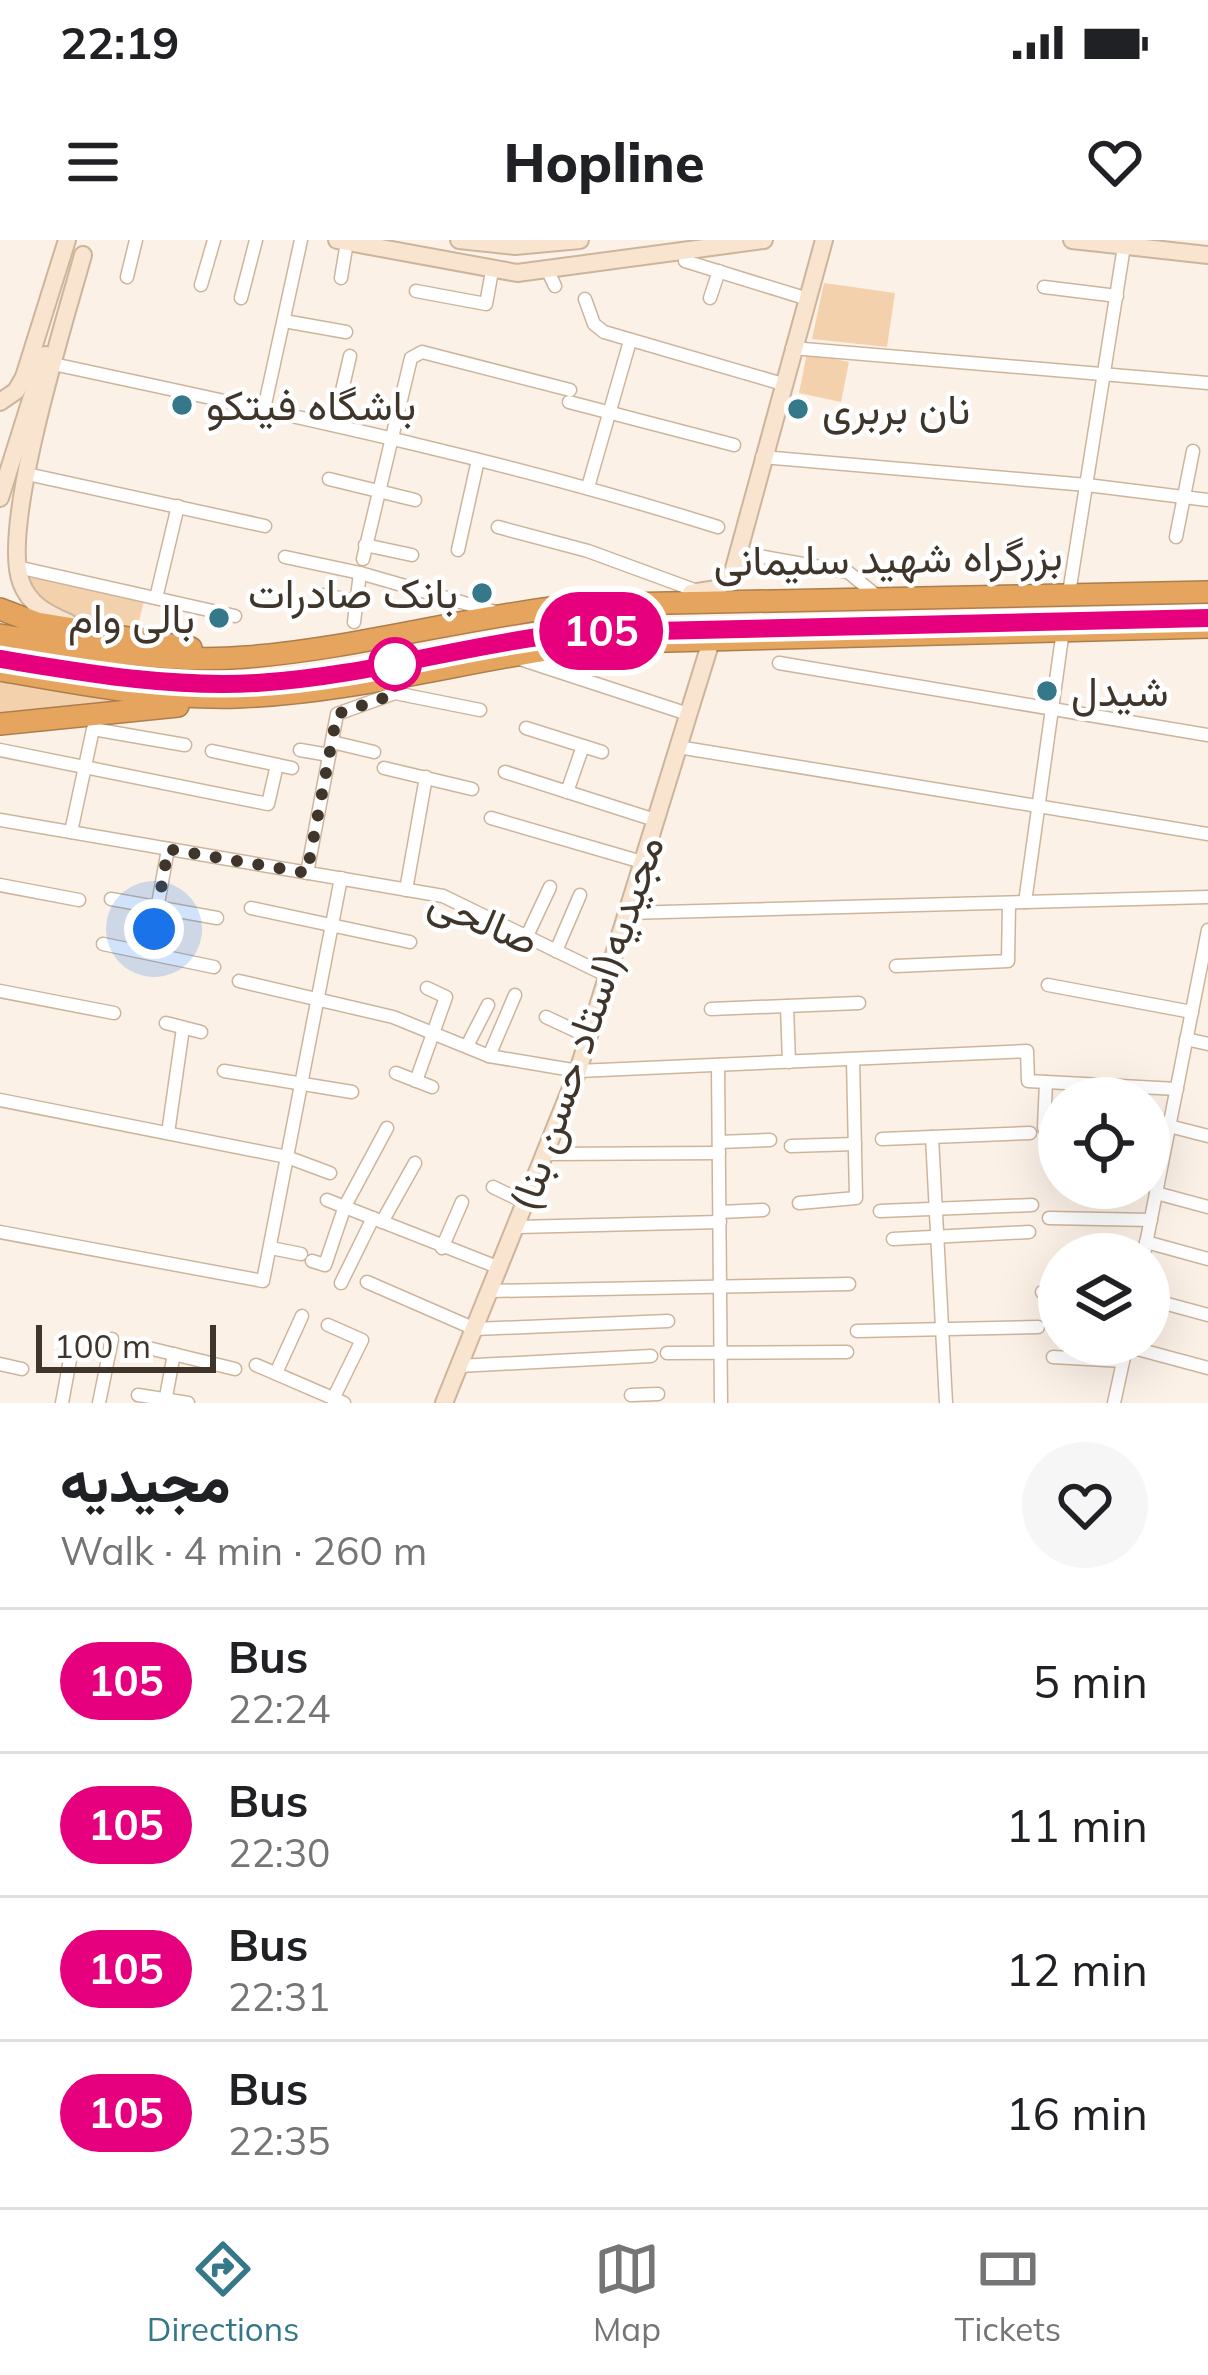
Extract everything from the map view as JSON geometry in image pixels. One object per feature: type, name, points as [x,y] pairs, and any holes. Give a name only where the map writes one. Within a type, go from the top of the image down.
[{"type":"highway","name":"بزرگراه شهید سلیمانی","points":[[0,635],[134,656],[245,657],[575,604],[1208,592]]},
{"type":"highway","points":[[0,609],[37,622],[245,657]]},
{"type":"highway","points":[[0,724],[310,692],[505,654],[592,643],[1208,628]]},
{"type":"highway","points":[[0,670],[146,695],[238,697]]},
{"type":"main road","points":[[0,402],[16,391],[24,377],[68,240]]},
{"type":"main road","points":[[459,240],[514,246],[580,240]]},
{"type":"main road","points":[[342,241],[492,272],[551,278],[764,240]]},
{"type":"main road","points":[[575,604],[700,593],[722,586],[734,572],[824,240]]},
{"type":"main road","points":[[1072,240],[1124,242],[1208,255]]},
{"type":"main road","points":[[542,244],[551,278]]},
{"type":"main road","points":[[85,248],[28,474],[16,538],[17,567],[27,595],[37,606],[100,634]]},
{"type":"main road","points":[[0,498],[57,317],[85,248]]},
{"type":"main road","name":"مجیدیه(استاد حسن بنا)","points":[[444,1403],[578,1071],[712,638]]},
{"type":"street","points":[[127,277],[136,240]]},
{"type":"street","points":[[201,284],[214,240]]},
{"type":"street","points":[[241,298],[256,240]]},
{"type":"street","points":[[264,409],[301,240]]},
{"type":"street","points":[[341,278],[342,241]]},
{"type":"street","points":[[1069,593],[1124,242]]},
{"type":"street","points":[[686,261],[808,298]]},
{"type":"street","points":[[710,298],[718,271]]},
{"type":"street","points":[[416,291],[486,304],[492,272]]},
{"type":"street","points":[[1044,287],[1117,296]]},
{"type":"street","points":[[585,299],[594,324],[630,341],[783,384]]},
{"type":"street","points":[[284,321],[346,332]]},
{"type":"street","points":[[588,487],[630,341]]},
{"type":"street","points":[[792,348],[1208,383]]},
{"type":"street","points":[[354,622],[363,559],[415,353],[734,445]]},
{"type":"street","points":[[334,425],[350,356]]},
{"type":"street","points":[[53,364],[478,460],[718,527]]},
{"type":"street","points":[[1176,537],[1193,451]]},
{"type":"street","points":[[762,457],[1208,500]]},
{"type":"street","points":[[458,550],[478,460]]},
{"type":"street","points":[[28,474],[265,526]]},
{"type":"street","points":[[329,479],[416,500]]},
{"type":"street","points":[[156,598],[178,506]]},
{"type":"street","points":[[498,527],[588,551],[700,593]]},
{"type":"street","points":[[285,557],[412,555]]},
{"type":"street","points":[[758,556],[848,572],[877,596]]},
{"type":"street","points":[[363,559],[500,613]]},
{"type":"street","points":[[17,567],[235,616]]},
{"type":"street","points":[[324,595],[356,601]]},
{"type":"street","points":[[1025,902],[1064,629]]},
{"type":"street","points":[[505,654],[688,714]]},
{"type":"street","points":[[779,663],[1208,735]]},
{"type":"street","points":[[307,873],[337,714],[395,694],[480,710]]},
{"type":"street","points":[[71,832],[91,731],[96,728],[185,745]]},
{"type":"street","points":[[526,728],[602,752]]},
{"type":"street","points":[[567,792],[583,746]]},
{"type":"street","points":[[678,747],[1208,835]]},
{"type":"street","points":[[0,749],[268,804],[284,766],[212,751]]},
{"type":"street","points":[[299,749],[374,752]]},
{"type":"street","points":[[384,768],[472,789]]},
{"type":"street","points":[[506,772],[655,820]]},
{"type":"street","points":[[406,890],[426,777]]},
{"type":"street","points":[[491,818],[642,862]]},
{"type":"street","name":"صالحی","points":[[0,820],[443,896],[608,976]]},
{"type":"street","points":[[149,953],[168,849]]},
{"type":"street","points":[[0,1232],[263,1281],[341,878]]},
{"type":"street","points":[[0,885],[79,900]]},
{"type":"street","points":[[527,936],[550,887]]},
{"type":"street","points":[[556,950],[580,895]]},
{"type":"street","points":[[627,913],[1208,897]]},
{"type":"street","points":[[110,899],[217,918]]},
{"type":"street","points":[[896,966],[1008,961],[1009,903]]},
{"type":"street","points":[[251,908],[410,942]]},
{"type":"street","points":[[1170,1121],[1208,930]]},
{"type":"street","points":[[103,944],[214,968]]},
{"type":"street","points":[[239,981],[393,1017],[489,1056],[578,1071],[1027,1051],[1028,1081],[1038,1082]]},
{"type":"street","points":[[1048,985],[1192,1012]]},
{"type":"street","points":[[416,1081],[446,997],[427,988]]},
{"type":"street","points":[[0,991],[114,1013]]},
{"type":"street","points":[[489,1056],[515,995]]},
{"type":"street","points":[[712,1009],[859,1003]]},
{"type":"street","points":[[466,1046],[488,1005]]},
{"type":"street","points":[[788,1006],[789,1062]]},
{"type":"street","points":[[546,1018],[589,1037]]},
{"type":"street","points":[[166,1024],[201,1032]]},
{"type":"street","points":[[168,1133],[183,1028]]},
{"type":"street","points":[[1186,1039],[1208,1044]]},
{"type":"street","points":[[799,1203],[856,1198],[853,1059]]},
{"type":"street","points":[[718,1065],[722,1403]]},
{"type":"street","points":[[224,1071],[352,1093]]},
{"type":"street","points":[[396,1073],[432,1088]]},
{"type":"street","points":[[1170,1089],[1177,1089]]},
{"type":"street","points":[[0,1100],[287,1157],[331,1173]]},
{"type":"street","points":[[882,1139],[1037,1131],[1038,1126]]},
{"type":"street","points":[[1170,1126],[1208,1136]]},
{"type":"street","points":[[271,1248],[325,1265],[345,1206],[387,1128]]},
{"type":"street","points":[[932,1137],[946,1403]]},
{"type":"street","points":[[545,1154],[719,1148],[770,1140]]},
{"type":"street","points":[[791,1147],[855,1144]]},
{"type":"street","points":[[341,1283],[416,1163]]},
{"type":"street","points":[[493,1186],[526,1203]]},
{"type":"street","points":[[1170,1197],[1208,1207]]},
{"type":"street","points":[[327,1199],[500,1268]]},
{"type":"street","points":[[442,1248],[462,1202]]},
{"type":"street","points":[[880,1211],[1032,1205]]},
{"type":"street","points":[[1148,1233],[1153,1209]]},
{"type":"street","points":[[517,1227],[720,1217],[763,1210]]},
{"type":"street","points":[[1049,1218],[1151,1220]]},
{"type":"street","points":[[893,1239],[1029,1232]]},
{"type":"street","points":[[1170,1252],[1208,1259]]},
{"type":"street","points":[[367,1282],[475,1329],[668,1322]]},
{"type":"street","points":[[490,1291],[849,1284]]},
{"type":"street","points":[[1170,1305],[1208,1315]]},
{"type":"street","points":[[275,1373],[302,1316]]},
{"type":"street","points":[[256,1365],[338,1401],[362,1340],[328,1325]]},
{"type":"street","points":[[857,1331],[1038,1328]]},
{"type":"street","points":[[99,1403],[112,1339]]},
{"type":"street","points":[[62,1403],[73,1343]]},
{"type":"street","points":[[136,1345],[235,1369]]},
{"type":"street","points":[[668,1353],[847,1352]]},
{"type":"street","points":[[165,1401],[174,1354]]},
{"type":"street","points":[[460,1366],[651,1356]]},
{"type":"street","points":[[1170,1357],[1208,1368]]},
{"type":"street","points":[[0,1364],[22,1369]]},
{"type":"street","points":[[1114,1403],[1122,1365]]},
{"type":"street","points":[[138,1395],[188,1403]]},
{"type":"street","points":[[631,1395],[651,1397]]},
{"type":"shaded area","points":[[824,283],[895,293],[887,347],[812,339]]},
{"type":"shaded area","points":[[807,353],[849,362],[841,402],[799,393]]},
{"type":"shaded area","points":[[23,575],[144,601],[136,633],[71,619],[41,603]]},
{"type":"shaded area","points":[[0,680],[141,705],[0,719]]},
{"type":"bus line","name":"105","points":[[0,659],[184,685],[259,683],[358,672],[567,633],[1208,618]]},
{"type":"place","name":"باشگاه فیتکو","points":[[182,405]]},
{"type":"place","name":"نان بربری","points":[[798,409]]},
{"type":"place","name":"بانک صادرات","points":[[482,593]]},
{"type":"place","name":"بالی وام","points":[[219,618]]},
{"type":"place","name":"شیدل","points":[[1047,691]]},
{"type":"route","points":[[154,929],[168,849],[307,873],[337,714],[395,694],[395,664]]}]
